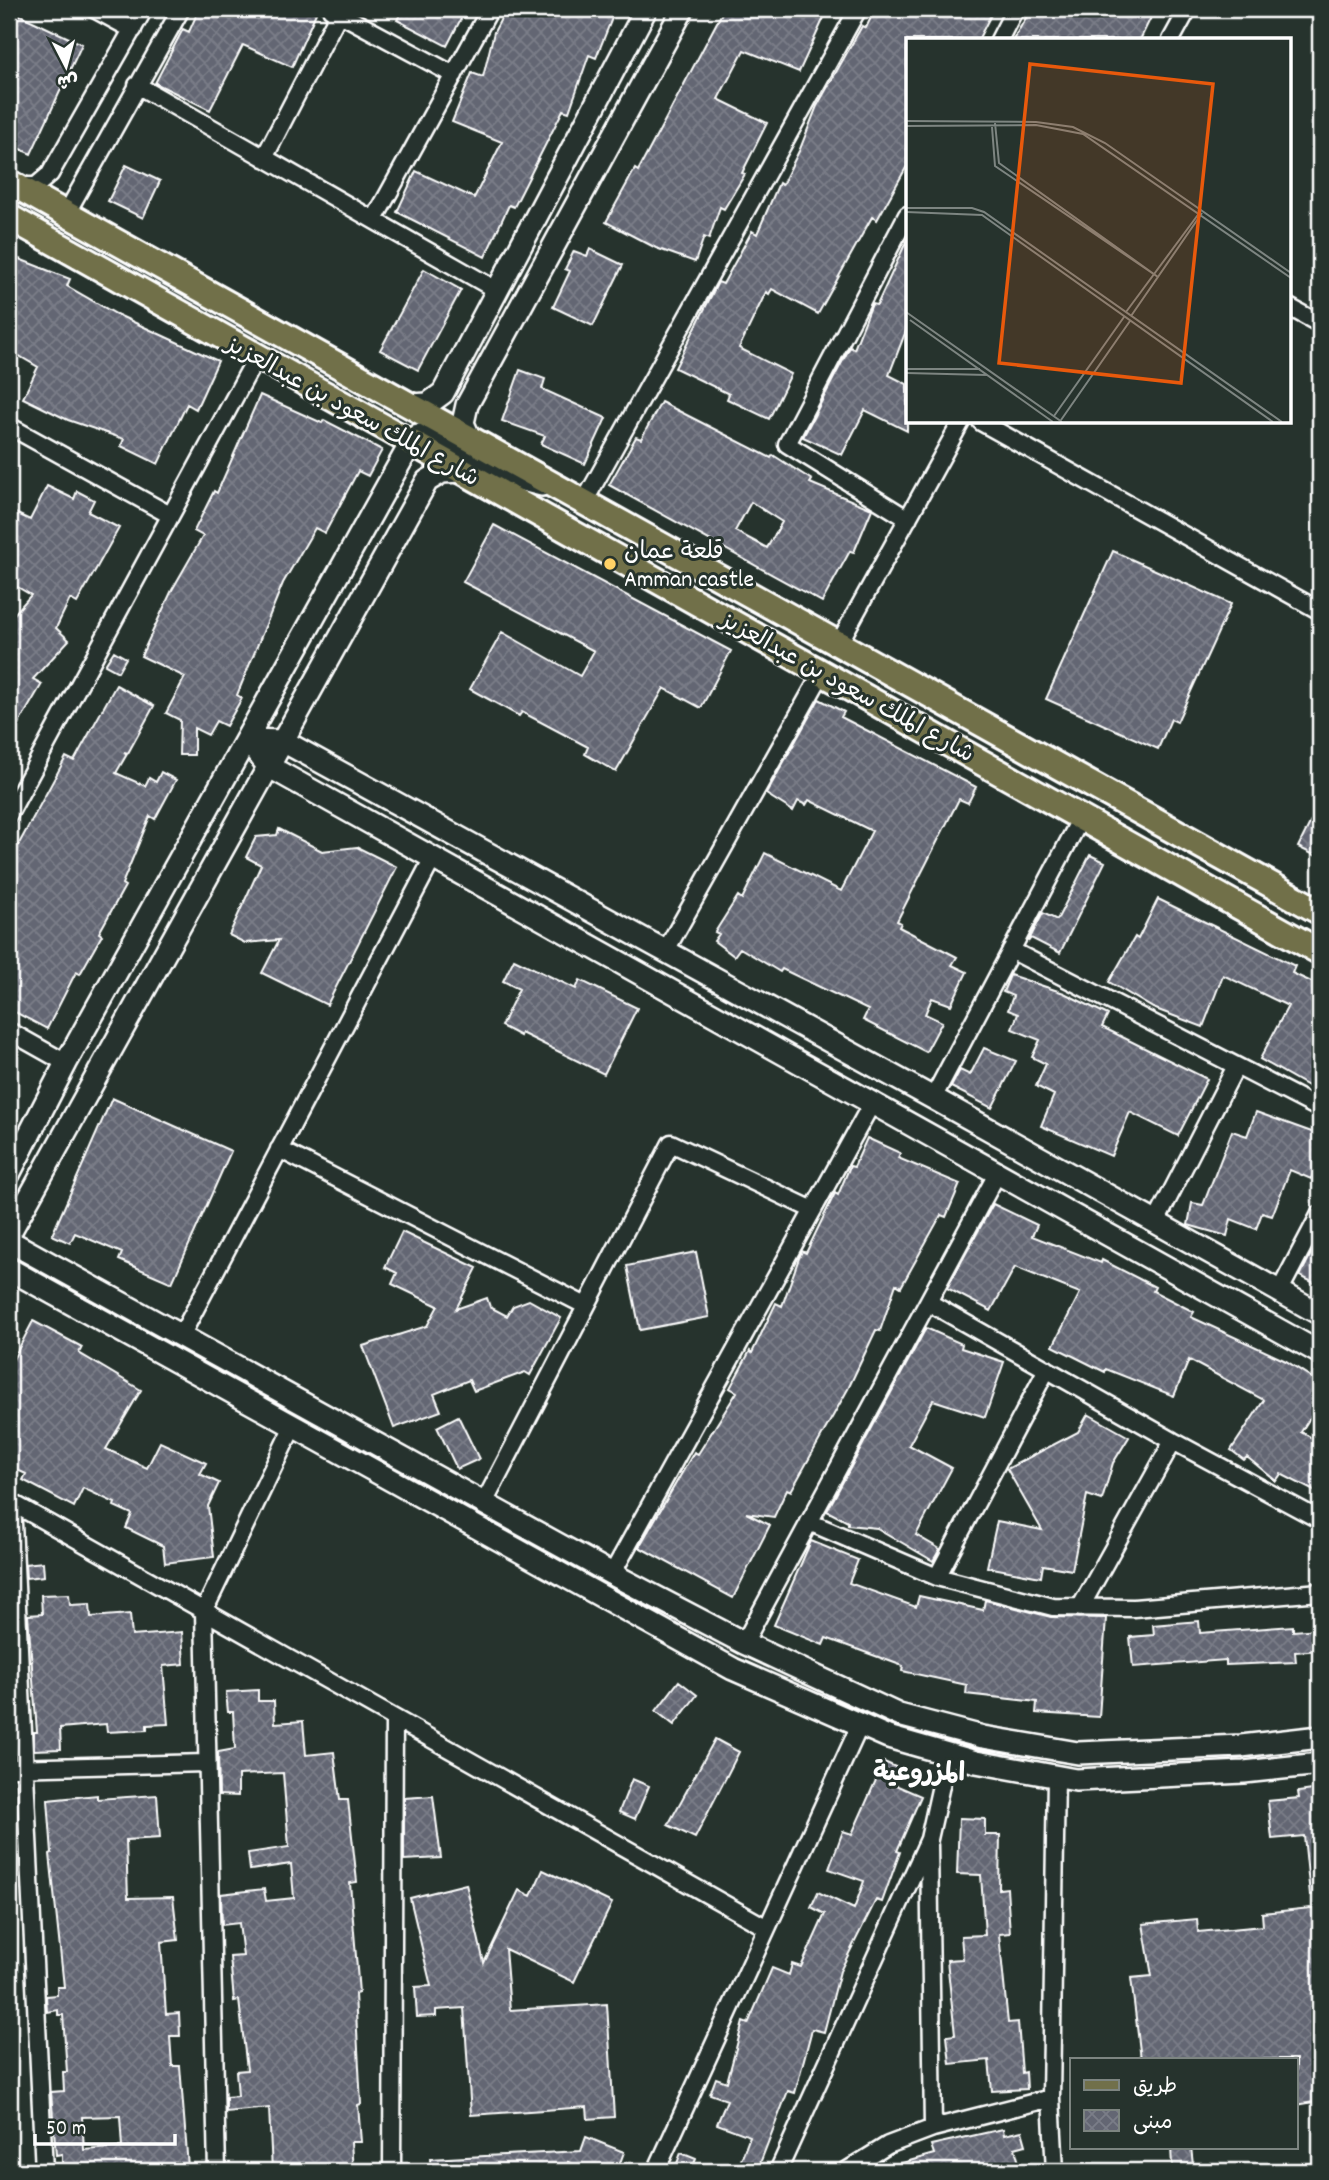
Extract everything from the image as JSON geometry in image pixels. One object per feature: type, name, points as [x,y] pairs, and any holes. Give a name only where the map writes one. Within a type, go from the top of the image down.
[{"type":"main road","name":"شارع الملك سعود بن عبدالعزيز","points":[[10,190],[66,214],[1320,912]]},
{"type":"main road","name":"شارع الملك سعود بن عبدالعزيز","points":[[9,217],[1320,952]]},
{"type":"main road","points":[[1128,844],[1186,863],[1275,911],[1289,909],[1291,902],[1285,892]]},
{"type":"street","points":[[94,9],[133,30]]},
{"type":"street","points":[[10,190],[36,186],[50,174],[144,9]]},
{"type":"street","points":[[66,214],[181,9]]},
{"type":"street","points":[[375,218],[489,9]]},
{"type":"street","points":[[471,441],[463,423],[464,414],[683,9]]},
{"type":"street","points":[[583,504],[858,9]]},
{"type":"street","points":[[1000,38],[1015,9]]},
{"type":"street","points":[[1172,38],[1188,9]]},
{"type":"street","points":[[409,405],[436,400],[466,352],[641,10]]},
{"type":"street","points":[[264,158],[335,11],[454,75]]},
{"type":"street","points":[[137,85],[375,218],[498,291]]},
{"type":"street","points":[[906,217],[787,444],[908,519]]},
{"type":"street","points":[[1290,308],[1320,324]]},
{"type":"street","points":[[466,352],[488,366]]},
{"type":"street","points":[[9,814],[168,514],[257,356]]},
{"type":"street","points":[[838,645],[960,424]]},
{"type":"street","points":[[985,424],[1320,611]]},
{"type":"street","points":[[9,426],[168,514]]},
{"type":"street","points":[[9,1174],[66,1063],[411,443],[418,435],[429,434],[507,476],[556,489]]},
{"type":"street","points":[[9,1234],[428,481],[442,472],[463,471]]},
{"type":"street","points":[[666,950],[823,671]]},
{"type":"street","points":[[247,740],[283,741],[666,950],[1320,1314]]},
{"type":"street","points":[[247,740],[268,766],[1320,1353]]},
{"type":"street","points":[[933,1098],[1081,818]]},
{"type":"street","points":[[181,1336],[433,858]]},
{"type":"street","points":[[1011,950],[1320,1109]]},
{"type":"street","points":[[9,1031],[66,1063]]},
{"type":"street","points":[[1156,1222],[1236,1066]]},
{"type":"street","points":[[612,1574],[872,1103]]},
{"type":"street","points":[[484,1503],[671,1143],[813,1210]]},
{"type":"street","points":[[279,1149],[586,1306]]},
{"type":"street","points":[[744,1643],[997,1174]]},
{"type":"street","points":[[1279,1292],[1320,1214]]},
{"type":"street","points":[[9,1241],[612,1574],[744,1643],[899,1714],[983,1737],[1078,1753],[1241,1746],[1320,1737]]},
{"type":"street","points":[[9,1269],[733,1669],[888,1737],[948,1754],[1076,1780],[1244,1772],[1320,1764]]},
{"type":"street","points":[[928,1302],[1173,1441],[1320,1520]]},
{"type":"street","points":[[937,1577],[1047,1369]]},
{"type":"street","points":[[217,2171],[204,1611],[293,1426]]},
{"type":"street","points":[[1080,1608],[1173,1441]]},
{"type":"street","points":[[10,1502],[767,1928]]},
{"type":"street","points":[[10,1502],[17,1767],[44,2171]]},
{"type":"street","points":[[809,1522],[937,1577],[1053,1607],[1134,1608],[1320,1592]]},
{"type":"street","points":[[392,2171],[394,1718]]},
{"type":"street","points":[[656,2171],[860,1725]]},
{"type":"street","points":[[778,2171],[929,1839],[948,1754]]},
{"type":"street","points":[[17,1767],[206,1763]]},
{"type":"street","points":[[1055,2171],[1051,2098],[1056,1776]]},
{"type":"street","points":[[929,1839],[933,2128]]},
{"type":"street","points":[[846,2171],[888,2145],[933,2128],[1051,2098]]},
{"type":"building","points":[[199,9],[307,9],[316,13],[292,67],[243,45],[210,110],[155,83],[183,29],[189,32]]},
{"type":"building","points":[[403,9],[466,9],[447,46],[397,20]]},
{"type":"building","points":[[506,9],[589,9],[612,18],[596,58],[589,55],[569,112],[563,110],[514,207],[509,205],[485,257],[397,212],[416,171],[474,198],[502,142],[452,122],[472,73],[483,77],[494,32]]},
{"type":"building","points":[[724,9],[828,9],[799,72],[744,50],[718,99],[767,123],[742,173],[745,174],[724,209],[720,207],[709,239],[704,237],[695,262],[656,248],[606,222],[635,169],[638,171]]},
{"type":"building","points":[[875,9],[921,9],[938,17],[944,9],[994,9],[979,38],[906,38],[906,168],[877,220],[872,217],[818,314],[772,289],[769,294],[766,292],[739,348],[791,374],[769,419],[727,399],[729,394],[675,368],[718,282],[723,284],[752,231],[757,234],[779,183],[782,185],[800,149],[817,106],[862,26],[866,28]]},
{"type":"building","points":[[1031,9],[1155,9],[1141,38],[1014,38]]},
{"type":"building","points":[[9,10],[82,44],[31,154],[9,144]]},
{"type":"building","points":[[126,165],[160,181],[143,218],[108,201]]},
{"type":"building","points":[[906,242],[906,331],[889,375],[906,384],[907,431],[865,410],[842,455],[803,437],[850,347],[854,349],[872,304],[877,305]]},
{"type":"building","points":[[590,249],[623,265],[593,326],[553,307],[570,271],[565,269],[574,251],[587,256]]},
{"type":"building","points":[[9,255],[70,279],[67,286],[116,314],[218,361],[196,409],[187,404],[158,464],[121,446],[124,439],[68,420],[23,398],[38,367],[9,350]]},
{"type":"building","points":[[424,269],[461,290],[418,370],[380,350]]},
{"type":"building","points":[[520,370],[545,379],[542,389],[606,418],[585,464],[541,444],[545,436],[502,421]]},
{"type":"building","points":[[260,395],[322,423],[324,420],[382,450],[368,476],[358,471],[325,533],[315,528],[283,583],[237,695],[242,698],[226,726],[216,721],[208,735],[194,728],[194,755],[179,755],[180,720],[166,713],[185,677],[141,656],[172,590],[203,536],[194,531],[214,491],[217,493]]},
{"type":"building","points":[[661,402],[771,458],[773,455],[812,480],[810,483],[872,509],[854,552],[850,551],[822,602],[609,485],[636,437],[641,439]],"holes":[[[751,502],[782,522],[767,548],[735,531]]]},
{"type":"building","points":[[47,486],[74,499],[77,491],[94,500],[88,512],[119,528],[77,603],[70,599],[56,628],[69,640],[33,679],[42,684],[9,740],[9,620],[31,595],[9,582],[9,510],[30,520]]},
{"type":"building","points":[[494,525],[731,651],[701,708],[664,688],[616,772],[585,754],[588,747],[522,712],[519,716],[470,689],[502,632],[580,676],[594,651],[463,582]]},
{"type":"building","points":[[1113,551],[1231,604],[1177,722],[1171,719],[1158,749],[1046,699]]},
{"type":"building","points":[[114,651],[126,658],[118,672],[105,665]]},
{"type":"building","points":[[116,685],[154,706],[128,753],[124,752],[127,754],[116,773],[145,786],[149,778],[156,782],[161,772],[176,780],[155,819],[150,816],[122,884],[125,886],[99,933],[102,935],[80,974],[76,972],[47,1029],[9,1009],[9,862],[66,757],[74,761]]},
{"type":"building","points":[[819,699],[844,712],[841,717],[976,787],[968,803],[959,799],[897,921],[901,923],[899,927],[957,957],[952,965],[967,972],[951,1005],[932,998],[925,1014],[942,1022],[926,1052],[863,1020],[868,1010],[782,969],[780,972],[740,948],[734,956],[714,941],[719,934],[715,932],[738,896],[742,899],[765,853],[841,891],[872,831],[809,800],[806,805],[798,801],[793,811],[766,794]]},
{"type":"building","points":[[1320,803],[1320,858],[1298,847]]},
{"type":"building","points":[[279,829],[322,851],[357,847],[397,867],[327,1005],[262,973],[279,940],[245,943],[229,935],[261,865],[246,857],[256,837],[277,835]]},
{"type":"building","points":[[1090,855],[1105,862],[1060,953],[1031,938],[1028,942],[1043,913],[1057,920]]},
{"type":"building","points":[[1158,899],[1295,966],[1292,973],[1320,986],[1320,1093],[1260,1059],[1288,1006],[1223,975],[1203,1027],[1153,1008],[1109,982],[1135,937],[1138,939]]},
{"type":"building","points":[[514,959],[576,989],[580,980],[637,1008],[604,1074],[521,1033],[520,1036],[501,1026],[519,989],[503,981]]},
{"type":"building","points":[[1010,975],[1064,993],[1108,1015],[1102,1027],[1207,1079],[1178,1136],[1130,1112],[1111,1156],[1041,1126],[1054,1095],[1036,1086],[1046,1064],[1032,1057],[1040,1040],[1012,1029],[1018,1014],[1008,1010],[1013,996],[1003,992]]},
{"type":"building","points":[[984,1048],[1016,1061],[992,1108],[951,1087],[960,1070],[970,1075]]},
{"type":"building","points":[[112,1098],[231,1151],[172,1283],[119,1260],[122,1253],[75,1233],[70,1243],[52,1235]]},
{"type":"building","points":[[1256,1112],[1320,1135],[1320,1155],[1311,1179],[1290,1170],[1272,1216],[1262,1213],[1256,1229],[1231,1219],[1227,1236],[1188,1225],[1192,1203],[1203,1205],[1232,1131],[1247,1136]]},
{"type":"building","points":[[867,1138],[900,1153],[898,1158],[960,1184],[946,1217],[941,1215],[901,1287],[896,1284],[880,1331],[876,1330],[848,1389],[791,1491],[787,1489],[774,1517],[746,1513],[770,1525],[733,1598],[639,1547],[694,1452],[698,1454],[737,1392],[730,1388],[750,1351],[752,1353],[776,1303],[782,1306],[802,1251],[806,1253],[835,1193],[838,1195],[850,1166],[854,1167]]},
{"type":"building","points":[[993,1204],[1037,1225],[1032,1236],[1101,1263],[1102,1260],[1155,1287],[1153,1291],[1194,1312],[1191,1317],[1286,1361],[1320,1383],[1320,1402],[1301,1432],[1320,1442],[1320,1494],[1281,1474],[1276,1481],[1247,1457],[1244,1460],[1231,1450],[1264,1400],[1189,1360],[1174,1396],[1106,1369],[1105,1372],[1053,1346],[1080,1293],[1015,1267],[991,1311],[947,1288]]},
{"type":"building","points":[[402,1232],[477,1268],[456,1309],[487,1298],[490,1307],[507,1316],[513,1306],[529,1300],[561,1318],[530,1375],[525,1372],[474,1391],[469,1380],[434,1394],[441,1411],[394,1428],[363,1346],[427,1326],[438,1306],[392,1284],[397,1273],[385,1267]]},
{"type":"building","points":[[1320,1236],[1320,1286],[1300,1276]]},
{"type":"building","points":[[696,1252],[709,1317],[640,1330],[627,1266]]},
{"type":"building","points":[[33,1321],[82,1347],[79,1353],[141,1390],[106,1449],[147,1468],[160,1442],[206,1463],[200,1474],[219,1483],[208,1506],[214,1557],[165,1563],[163,1546],[126,1528],[132,1514],[114,1506],[115,1503],[83,1488],[74,1507],[23,1480],[26,1474],[9,1466],[9,1367]]},
{"type":"building","points":[[926,1328],[962,1344],[961,1348],[1004,1362],[985,1417],[933,1400],[909,1445],[952,1468],[916,1535],[940,1549],[933,1561],[877,1528],[848,1525],[848,1522],[827,1511]]},
{"type":"building","points":[[1088,1414],[1129,1437],[1113,1463],[1102,1500],[1087,1495],[1072,1570],[1043,1565],[1041,1577],[987,1567],[997,1521],[1042,1530],[1007,1469],[1078,1432]]},
{"type":"building","points":[[458,1416],[479,1459],[457,1469],[437,1427]]},
{"type":"building","points":[[811,1541],[858,1560],[849,1583],[916,1607],[919,1596],[983,1610],[985,1600],[1051,1617],[1106,1618],[1099,1717],[1036,1713],[1037,1702],[966,1694],[967,1685],[902,1671],[903,1666],[826,1638],[823,1645],[774,1625]]},
{"type":"building","points":[[43,1562],[44,1576],[26,1578],[25,1564]]},
{"type":"building","points":[[69,1594],[70,1605],[90,1604],[91,1617],[130,1614],[132,1636],[182,1632],[184,1664],[163,1666],[168,1724],[147,1725],[147,1730],[107,1732],[106,1724],[60,1728],[61,1749],[34,1750],[34,1732],[37,1732],[28,1615],[42,1614],[41,1595]]},
{"type":"building","points":[[1199,1621],[1200,1633],[1293,1626],[1293,1631],[1320,1629],[1320,1650],[1295,1652],[1296,1662],[1226,1665],[1226,1660],[1133,1667],[1130,1637],[1154,1635],[1153,1625]]},
{"type":"building","points":[[679,1681],[697,1695],[674,1725],[656,1711]]},
{"type":"building","points":[[258,1690],[258,1701],[274,1701],[275,1723],[303,1721],[306,1755],[334,1752],[340,1800],[348,1800],[357,1882],[350,1883],[359,1993],[355,1994],[361,2104],[358,2105],[361,2142],[351,2142],[353,2171],[272,2171],[269,2108],[226,2112],[226,2097],[238,2096],[236,2071],[247,2070],[239,2000],[234,2001],[230,1957],[243,1956],[239,1923],[222,1925],[221,1894],[264,1889],[266,1901],[294,1898],[291,1864],[250,1870],[248,1853],[289,1847],[283,1773],[238,1775],[238,1796],[219,1795],[218,1752],[235,1749],[233,1712],[228,1712],[226,1692]]},
{"type":"building","points":[[715,1739],[739,1752],[695,1838],[668,1825]]},
{"type":"building","points":[[884,1762],[900,1769],[893,1784],[921,1796],[897,1851],[900,1852],[882,1902],[876,1900],[840,1971],[824,2032],[812,2029],[795,2093],[788,2091],[757,2171],[737,2171],[750,2136],[717,2124],[727,2100],[710,2094],[716,2078],[727,2082],[743,2022],[748,2024],[772,1968],[789,1975],[792,1964],[801,1967],[825,1914],[811,1907],[818,1892],[854,1909],[864,1881],[829,1869],[843,1831],[852,1834]]},
{"type":"building","points":[[632,1779],[649,1786],[635,1819],[619,1812]]},
{"type":"building","points":[[1320,1789],[1320,1894],[1310,1895],[1304,1836],[1272,1839],[1268,1801],[1299,1798],[1298,1792]]},
{"type":"building","points":[[97,1795],[97,1799],[157,1795],[160,1838],[126,1840],[128,1898],[173,1897],[178,1940],[161,1942],[166,2014],[179,2013],[180,2036],[170,2036],[172,2066],[180,2066],[188,2167],[62,2171],[62,2154],[56,2155],[51,2092],[64,2091],[63,2072],[67,2072],[63,2015],[58,2015],[58,2010],[47,2012],[46,1996],[57,1995],[57,1987],[64,1987],[50,1854],[48,1800]],"holes":[[[120,2116],[122,2147],[84,2150],[82,2117]]]},
{"type":"building","points":[[433,1796],[441,1858],[404,1860],[404,1798]]},
{"type":"building","points":[[959,1818],[985,1819],[985,1835],[1000,1835],[999,1889],[1007,1888],[1010,1933],[999,1934],[1008,2023],[1018,2022],[1022,2073],[1026,2072],[1027,2089],[992,2091],[989,2060],[950,2064],[947,2036],[955,2035],[947,1960],[963,1959],[961,1936],[985,1935],[981,1875],[957,1874]]},
{"type":"building","points":[[543,1870],[612,1903],[574,1982],[505,1949],[510,2010],[607,2004],[614,2117],[588,2119],[587,2107],[471,2115],[464,2008],[436,2010],[436,2016],[417,2017],[415,1987],[431,1986],[410,1898],[466,1884],[484,1963],[519,1890],[531,1896]]},
{"type":"building","points":[[1320,1907],[1320,2101],[1298,2105],[1298,2058],[1141,2058],[1131,1978],[1152,1976],[1143,1924],[1197,1919],[1198,1932],[1263,1926],[1262,1913]]},
{"type":"building","points":[[1003,2129],[1004,2135],[1022,2131],[1026,2145],[1015,2148],[1021,2171],[889,2171],[888,2167],[934,2154],[931,2145]]},
{"type":"building","points":[[586,2137],[624,2152],[617,2171],[590,2171],[568,2162],[568,2171],[431,2171],[430,2159],[581,2151]]},
{"type":"building","points":[[1171,2148],[1191,2148],[1193,2165],[1172,2166]]},
{"type":"building","points":[[681,2153],[696,2159],[691,2171],[674,2171]]},
{"type":"place","name":"قلعة عمان Amman castle","points":[[610,564]]},
{"type":"district","name":"المزروعية","points":[[919,1771]]}]
